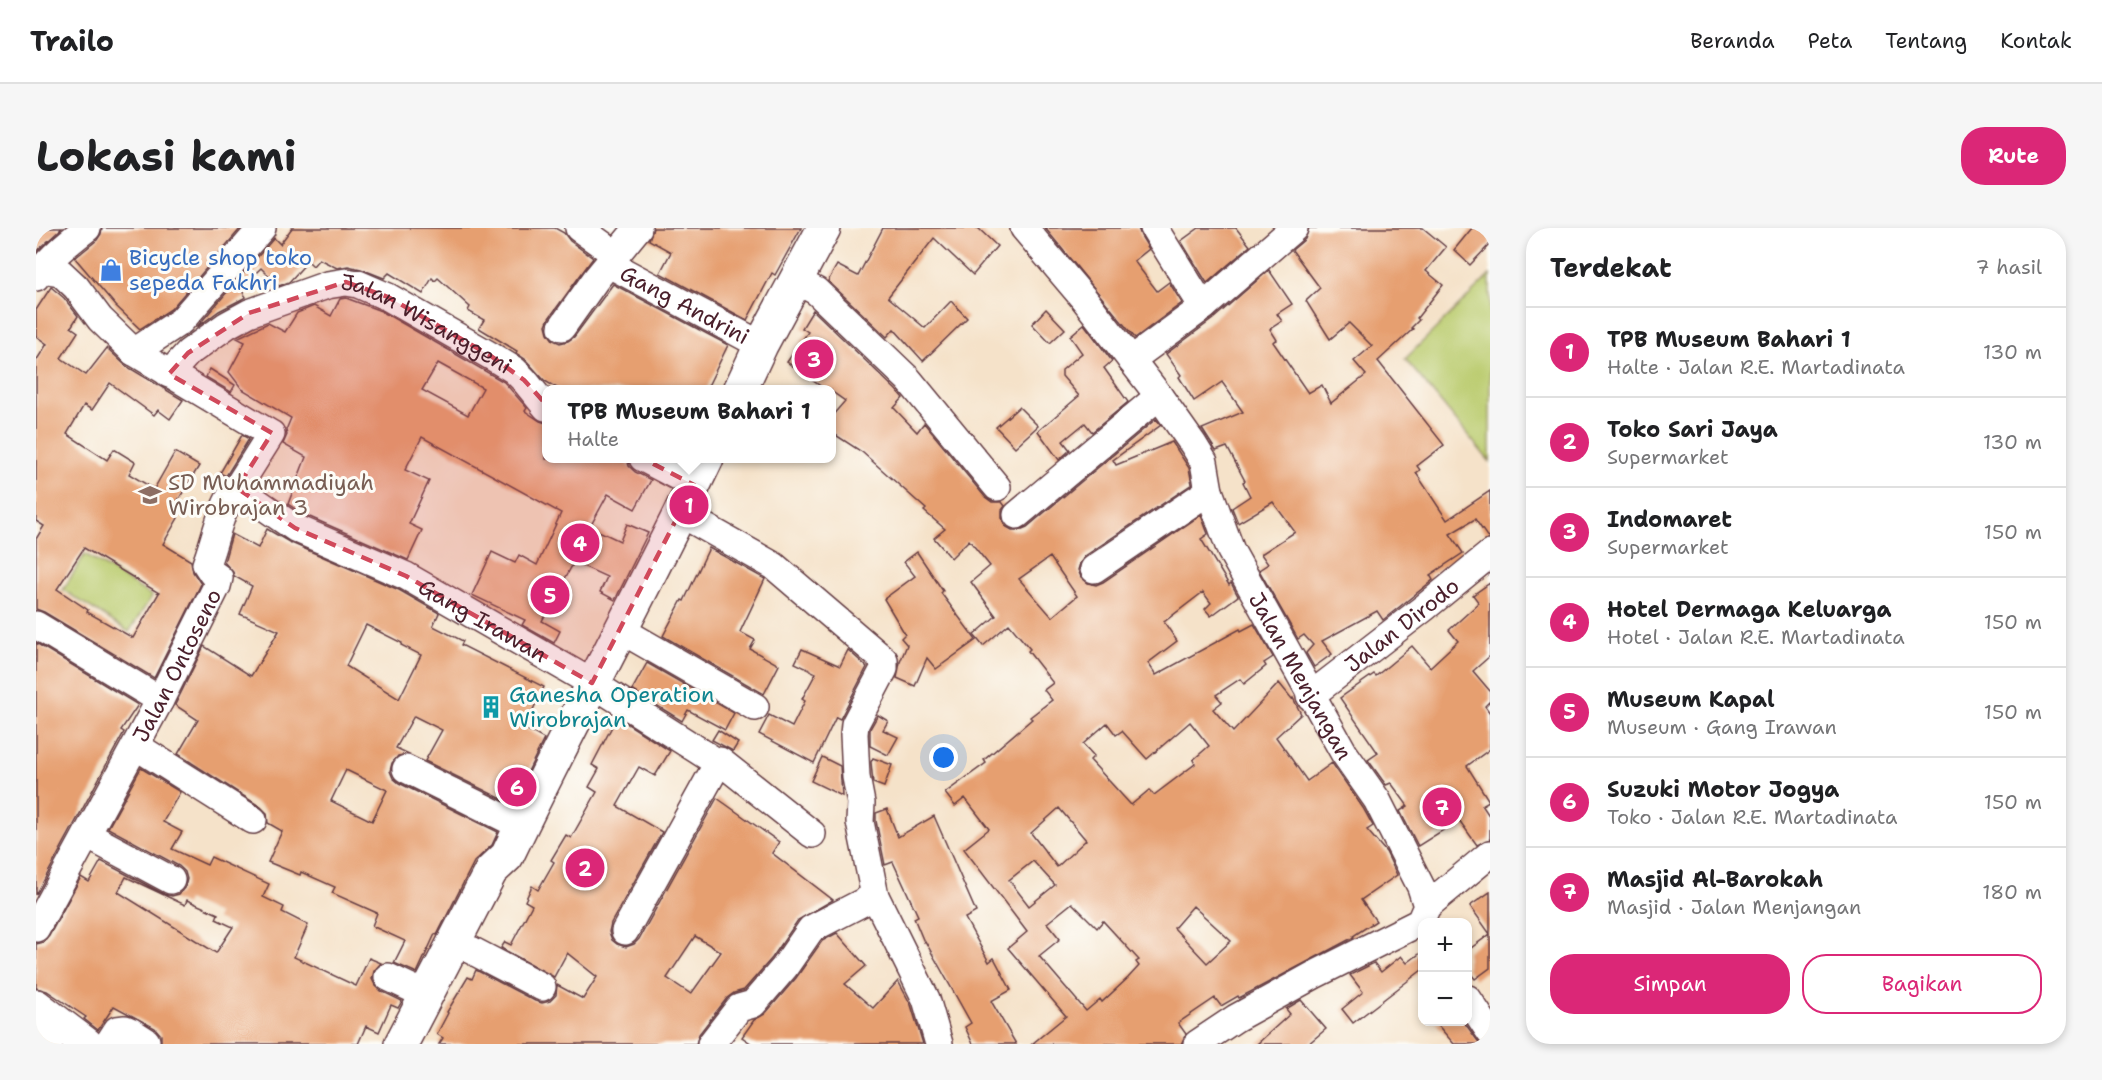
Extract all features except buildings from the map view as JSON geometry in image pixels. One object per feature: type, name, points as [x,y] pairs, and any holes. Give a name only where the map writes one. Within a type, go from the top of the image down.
[{"type":"main road","points":[[742,385],[796,281],[817,230]]},
{"type":"main road","points":[[401,1044],[491,871],[507,856],[592,683],[694,486]]},
{"type":"main road","points":[[425,1044],[506,879],[507,856]]},
{"type":"main road","points":[[36,1005],[86,1044]]},
{"type":"main road","points":[[36,1036],[46,1044]]},
{"type":"street","points":[[38,270],[87,228]]},
{"type":"street","points":[[134,352],[181,321],[262,228]]},
{"type":"street","name":"Gang Andrini","points":[[579,228],[612,259],[761,345]]},
{"type":"street","points":[[562,327],[638,228]]},
{"type":"street","name":"Jalan Menjangan","points":[[1024,228],[1085,300],[1159,396],[1204,462],[1209,491],[1231,550],[1310,696],[1344,753],[1377,800],[1421,887],[1423,918]]},
{"type":"street","points":[[1154,228],[1203,307]]},
{"type":"street","points":[[1131,360],[1203,307],[1294,228]]},
{"type":"street","name":"Jalan Ontoseno","points":[[36,928],[136,746],[217,586],[219,578],[206,564],[222,514],[230,495],[237,488],[271,434],[134,352],[100,319],[76,287],[60,272],[38,270]]},
{"type":"street","points":[[796,281],[816,291],[866,336],[908,379],[997,487]]},
{"type":"street","name":"Jalan Wisanggeni","points":[[169,374],[188,353],[226,325],[249,313],[327,285],[346,282],[358,284],[388,297],[514,370],[542,402]]},
{"type":"street","points":[[1017,515],[1159,396]]},
{"type":"street","points":[[651,463],[694,486],[774,566],[884,660],[884,669],[855,724],[855,777],[861,802],[860,822],[875,896],[926,999],[939,1044]]},
{"type":"street","name":"Gang Irawan","points":[[237,488],[295,528],[405,576],[592,683],[718,763],[720,761],[812,834]]},
{"type":"street","points":[[1094,569],[1209,491]]},
{"type":"street","name":"Jalan Dirodo","points":[[1310,696],[1490,554]]},
{"type":"street","points":[[36,625],[160,700]]},
{"type":"street","points":[[621,630],[756,707]]},
{"type":"street","points":[[136,746],[253,820]]},
{"type":"street","points":[[625,931],[718,763]]},
{"type":"street","points":[[406,769],[521,826]]},
{"type":"street","points":[[87,835],[171,880]]},
{"type":"street","points":[[1423,918],[1490,855]]},
{"type":"street","points":[[711,1044],[739,1008],[753,1004],[784,968],[811,929],[875,896]]},
{"type":"street","points":[[1197,1044],[1236,1018],[1418,921]]},
{"type":"street","points":[[471,951],[542,987]]},
{"type":"street","points":[[388,977],[426,995]]},
{"type":"street","points":[[1472,1006],[1490,1032]]},
{"type":"street","points":[[108,1044],[117,1030],[125,1029],[146,1041]]},
{"type":"highlighted area","points":[[346,282],[388,297],[491,356],[524,380],[553,412],[694,485],[592,683],[406,576],[295,528],[237,488],[272,433],[169,374],[188,353],[249,313]]},
{"type":"green space","points":[[1490,275],[1490,462],[1405,359]]},
{"type":"green space","points":[[85,554],[152,596],[129,632],[63,590]]},
{"type":"place","name":"Bicycle shop toko sepeda Fakhri","points":[[111,270]]},
{"type":"place","name":"Indomaret","points":[[814,359]]},
{"type":"place","name":"SD Muhammadiyah Wirobrajan 3","points":[[150,495]]},
{"type":"place","name":"TPB Museum Bahari 1","points":[[689,505]]},
{"type":"place","name":"Hotel Dermaga Keluarga","points":[[580,543]]},
{"type":"place","name":"Museum Kapal","points":[[550,595]]},
{"type":"place","name":"Ganesha Operation Wirobrajan","points":[[491,707]]},
{"type":"place","name":"Suzuki Motor Jogya","points":[[517,787]]},
{"type":"place","name":"Masjid Al-Barokah","points":[[1442,807]]},
{"type":"place","name":"Toko Sari Jaya","points":[[585,868]]}]
